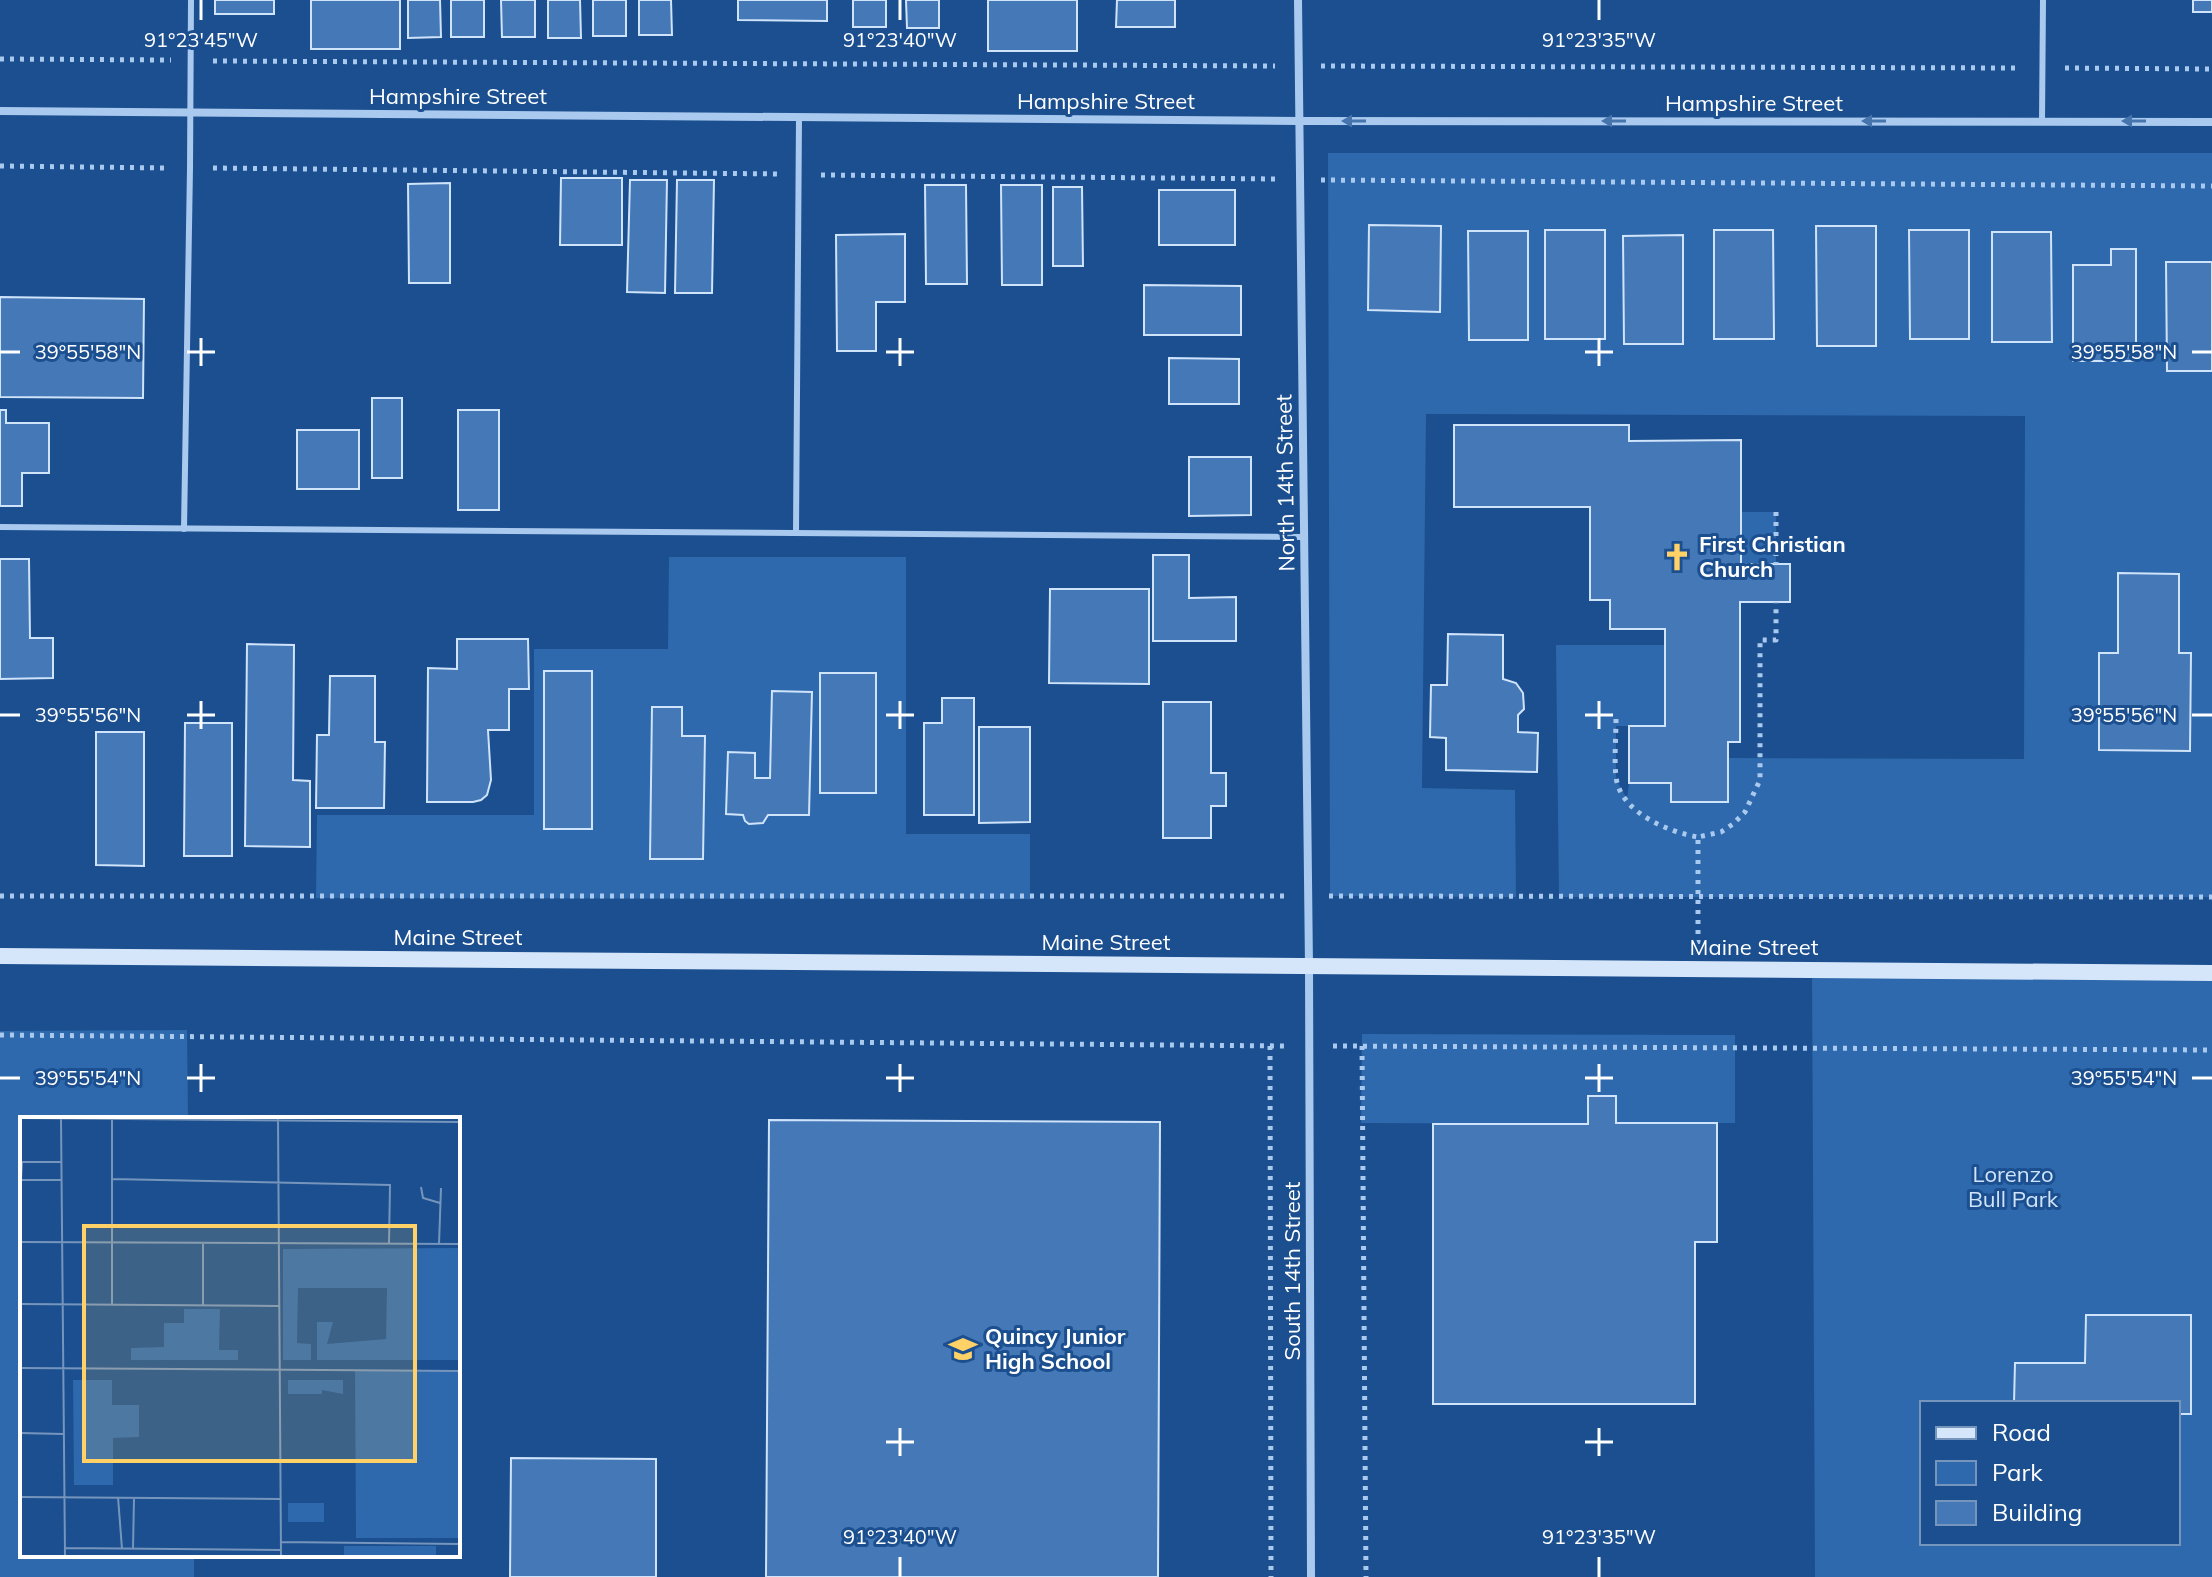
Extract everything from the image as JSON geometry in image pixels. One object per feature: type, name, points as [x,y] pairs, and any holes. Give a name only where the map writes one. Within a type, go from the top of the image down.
[{"type":"street","name":"North 14th Street","points":[[1298,0],[1309,966]]},
{"type":"street","name":"Hampshire Street","points":[[0,111],[1299,121],[2212,122]]},
{"type":"street","name":"Maine Street","points":[[0,956],[2212,973]]},
{"type":"street","name":"South 14th Street","points":[[1309,966],[1311,1577]]},
{"type":"lane","points":[[184,529],[191,0]]},
{"type":"lane","points":[[2042,121],[2043,0]]},
{"type":"lane","points":[[796,533],[799,117]]},
{"type":"lane","points":[[0,527],[1304,537]]},
{"type":"path","points":[[0,59],[2212,69]]},
{"type":"path","points":[[0,166],[2212,186]]},
{"type":"path","points":[[1776,512],[1776,564]]},
{"type":"path","points":[[1616,719],[1616,779],[1627,800],[1641,813],[1663,828],[1698,837],[1721,832],[1733,824],[1745,812],[1760,780],[1760,640],[1776,640],[1776,602]]},
{"type":"path","points":[[1698,837],[1698,969]]},
{"type":"path","points":[[0,896],[2212,897]]},
{"type":"path","points":[[0,1035],[2212,1050]]},
{"type":"path","points":[[1270,1046],[1271,1577]]},
{"type":"path","points":[[1362,1046],[1366,1577]]},
{"type":"green space","points":[[1328,153],[2212,153],[2212,897],[1559,897],[1556,645],[1665,645],[1665,726],[1616,726],[1616,779],[1627,799],[1629,783],[1671,783],[1671,802],[1727,802],[1728,758],[2024,759],[2025,416],[1426,414],[1422,788],[1515,790],[1516,897],[1330,896]]},
{"type":"green space","points":[[1741,512],[1776,512],[1776,564],[1741,564]]},
{"type":"green space","points":[[669,557],[906,557],[906,834],[1030,834],[1030,899],[316,898],[317,815],[534,815],[534,649],[668,649]]},
{"type":"green space","name":"Lorenzo Bull Park","points":[[1812,970],[2212,971],[2212,1577],[1815,1577]]},
{"type":"green space","points":[[187,1030],[188,1117],[20,1117],[20,1557],[194,1557],[194,1577],[0,1577],[0,1031]]},
{"type":"green space","points":[[1362,1034],[1735,1035],[1735,1123],[1616,1123],[1615,1096],[1589,1096],[1588,1124],[1361,1123]]},
{"type":"building","points":[[215,0],[274,0],[274,14],[215,14]]},
{"type":"building","points":[[311,0],[400,0],[400,49],[311,49]]},
{"type":"building","points":[[408,0],[440,0],[441,37],[408,38]]},
{"type":"building","points":[[451,0],[484,0],[484,37],[451,37]]},
{"type":"building","points":[[501,0],[535,0],[535,37],[502,37]]},
{"type":"building","points":[[548,0],[580,0],[581,38],[548,38]]},
{"type":"building","points":[[593,0],[626,0],[626,36],[593,36]]},
{"type":"building","points":[[639,0],[671,0],[672,35],[639,35]]},
{"type":"building","points":[[738,0],[827,0],[827,21],[738,20]]},
{"type":"building","points":[[853,0],[886,0],[886,27],[853,27]]},
{"type":"building","points":[[906,0],[939,0],[939,28],[907,28]]},
{"type":"building","points":[[988,0],[1077,0],[1077,51],[988,51]]},
{"type":"building","points":[[1117,0],[1175,0],[1175,27],[1116,27]]},
{"type":"building","points":[[2193,0],[2212,0],[2212,12],[2193,12]]},
{"type":"building","points":[[561,178],[622,178],[622,245],[560,245]]},
{"type":"building","points":[[630,180],[667,180],[665,293],[627,292]]},
{"type":"building","points":[[677,180],[714,180],[712,293],[675,293]]},
{"type":"building","points":[[450,183],[450,283],[409,283],[408,184]]},
{"type":"building","points":[[925,185],[966,185],[967,284],[926,284]]},
{"type":"building","points":[[1001,185],[1042,185],[1042,285],[1002,285]]},
{"type":"building","points":[[1053,187],[1082,187],[1083,266],[1053,266]]},
{"type":"building","points":[[1159,190],[1235,190],[1235,245],[1159,245]]},
{"type":"building","points":[[1369,225],[1441,226],[1440,312],[1368,310]]},
{"type":"building","points":[[1816,226],[1876,226],[1876,346],[1817,346]]},
{"type":"building","points":[[1545,230],[1605,230],[1605,339],[1545,339]]},
{"type":"building","points":[[1714,230],[1773,230],[1774,339],[1714,339]]},
{"type":"building","points":[[1909,230],[1969,230],[1969,339],[1910,339]]},
{"type":"building","points":[[1468,231],[1528,231],[1528,340],[1469,340]]},
{"type":"building","points":[[1992,232],[2051,232],[2052,342],[1992,342]]},
{"type":"building","points":[[905,234],[905,302],[876,302],[876,351],[837,351],[836,235]]},
{"type":"building","points":[[1683,235],[1683,344],[1624,344],[1623,236]]},
{"type":"building","points":[[2111,249],[2136,249],[2136,361],[2073,361],[2073,265],[2111,265]]},
{"type":"building","points":[[2166,262],[2212,262],[2212,371],[2167,371]]},
{"type":"building","points":[[1144,285],[1241,286],[1241,335],[1144,335]]},
{"type":"building","points":[[0,297],[144,299],[143,398],[0,397]]},
{"type":"building","points":[[1169,358],[1239,359],[1239,404],[1169,404]]},
{"type":"building","points":[[372,398],[402,398],[402,478],[372,478]]},
{"type":"building","points":[[0,410],[6,410],[6,423],[49,423],[49,473],[22,473],[22,506],[0,506]]},
{"type":"building","points":[[458,410],[499,410],[499,510],[458,510]]},
{"type":"building","points":[[1454,425],[1629,425],[1629,441],[1741,440],[1741,564],[1790,564],[1790,602],[1740,602],[1740,742],[1728,742],[1728,802],[1671,802],[1671,783],[1629,783],[1629,726],[1665,726],[1665,629],[1610,629],[1610,600],[1590,600],[1590,507],[1454,507]]},
{"type":"building","points":[[297,430],[359,430],[359,489],[297,489]]},
{"type":"building","points":[[1189,457],[1251,457],[1251,515],[1189,516]]},
{"type":"building","points":[[1153,555],[1189,555],[1189,598],[1236,597],[1236,641],[1153,641]]},
{"type":"building","points":[[0,559],[29,559],[30,638],[53,638],[53,678],[0,679]]},
{"type":"building","points":[[2118,573],[2179,574],[2179,653],[2191,653],[2190,751],[2099,750],[2099,653],[2118,653]]},
{"type":"building","points":[[1050,589],[1149,589],[1149,684],[1049,683]]},
{"type":"building","points":[[1448,634],[1503,635],[1503,679],[1516,683],[1523,693],[1524,709],[1518,715],[1518,732],[1538,733],[1537,772],[1446,770],[1446,738],[1430,737],[1431,685],[1447,685]]},
{"type":"building","points":[[457,639],[528,639],[529,689],[509,689],[509,730],[488,730],[491,780],[487,795],[473,802],[427,802],[428,668],[457,669]]},
{"type":"building","points":[[247,644],[294,645],[293,780],[310,781],[310,847],[245,846]]},
{"type":"building","points":[[544,671],[592,671],[592,829],[544,829]]},
{"type":"building","points":[[820,673],[876,673],[876,793],[820,793]]},
{"type":"building","points":[[330,676],[375,676],[375,742],[385,742],[384,808],[316,808],[317,735],[329,735]]},
{"type":"building","points":[[772,691],[812,692],[809,815],[768,815],[763,823],[749,824],[743,815],[726,814],[728,752],[755,753],[755,778],[770,778]]},
{"type":"building","points":[[942,698],[974,698],[974,815],[924,815],[924,723],[942,723]]},
{"type":"building","points":[[1163,702],[1211,702],[1211,773],[1226,773],[1226,806],[1211,806],[1211,838],[1163,838]]},
{"type":"building","points":[[652,707],[682,707],[682,736],[705,736],[703,859],[650,859]]},
{"type":"building","points":[[185,723],[232,723],[232,856],[184,856]]},
{"type":"building","points":[[979,727],[1030,727],[1030,822],[979,823]]},
{"type":"building","points":[[96,732],[144,732],[144,866],[96,865]]},
{"type":"building","points":[[1588,1096],[1616,1096],[1616,1123],[1717,1123],[1717,1242],[1695,1242],[1695,1404],[1433,1404],[1433,1124],[1588,1124]]},
{"type":"building","name":"Quincy Junior High School","points":[[769,1120],[1160,1122],[1158,1577],[766,1577]]},
{"type":"building","points":[[2086,1315],[2191,1315],[2191,1414],[2180,1414],[2180,1401],[2014,1401],[2015,1363],[2085,1363]]},
{"type":"building","points":[[511,1458],[656,1459],[656,1577],[510,1577]]},
{"type":"place","name":"First Christian Church","points":[[1677,557]]},
{"type":"place","name":"Quincy Junior High School","points":[[963,1349]]}]
